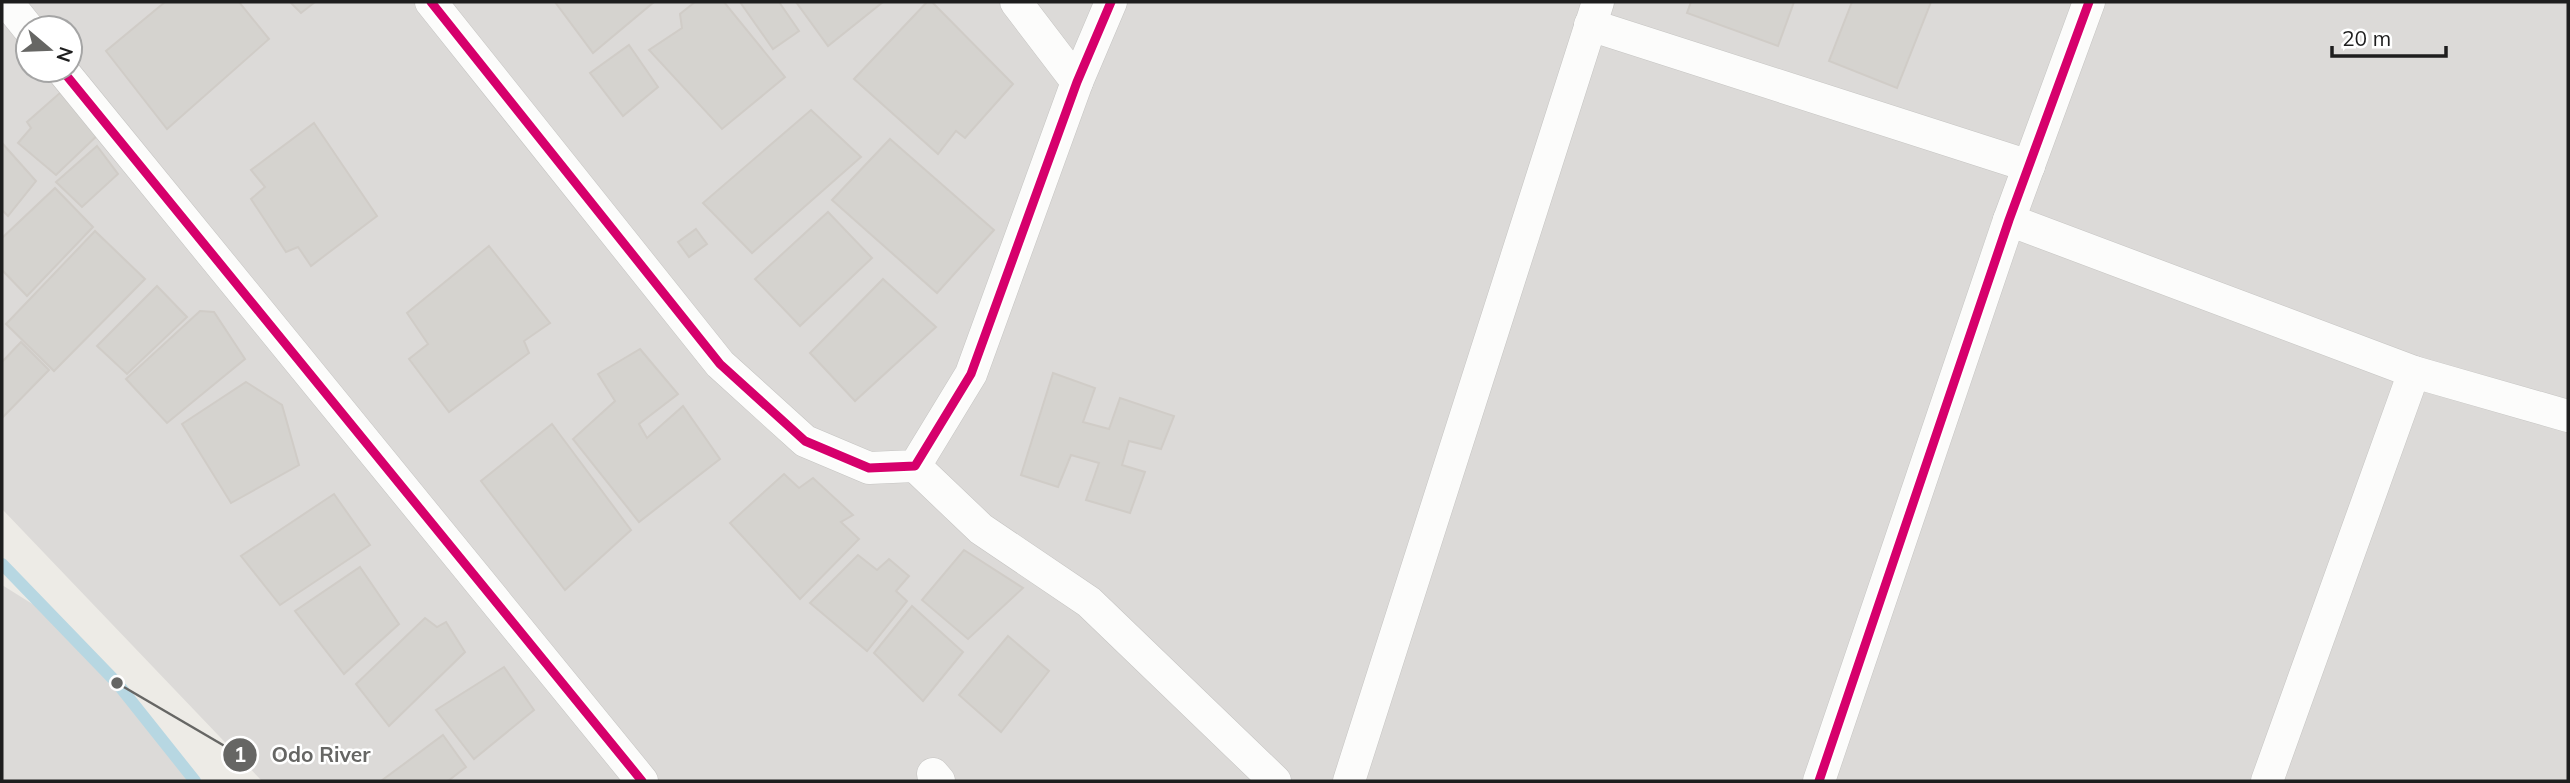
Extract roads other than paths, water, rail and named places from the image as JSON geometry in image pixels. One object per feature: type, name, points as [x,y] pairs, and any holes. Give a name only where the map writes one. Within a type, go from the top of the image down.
[{"type":"street","points":[[431,2],[720,364],[805,441],[869,468],[915,466],[981,529],[1089,602],[1275,781]]},
{"type":"street","points":[[1016,2],[1077,82]]},
{"type":"street","points":[[915,466],[971,374],[1077,82],[1111,2]]},
{"type":"street","points":[[1819,781],[2009,220],[2089,2]]},
{"type":"street","points":[[1349,781],[1594,13],[2029,166]]},
{"type":"street","points":[[73,84],[642,781]]},
{"type":"street","points":[[2009,220],[2414,372],[2568,415]]},
{"type":"street","points":[[2267,781],[2414,372]]},
{"type":"waterway","points":[[2,564],[117,683],[195,781]]},
{"type":"place","name":"Odo River","points":[[117,683]]}]
